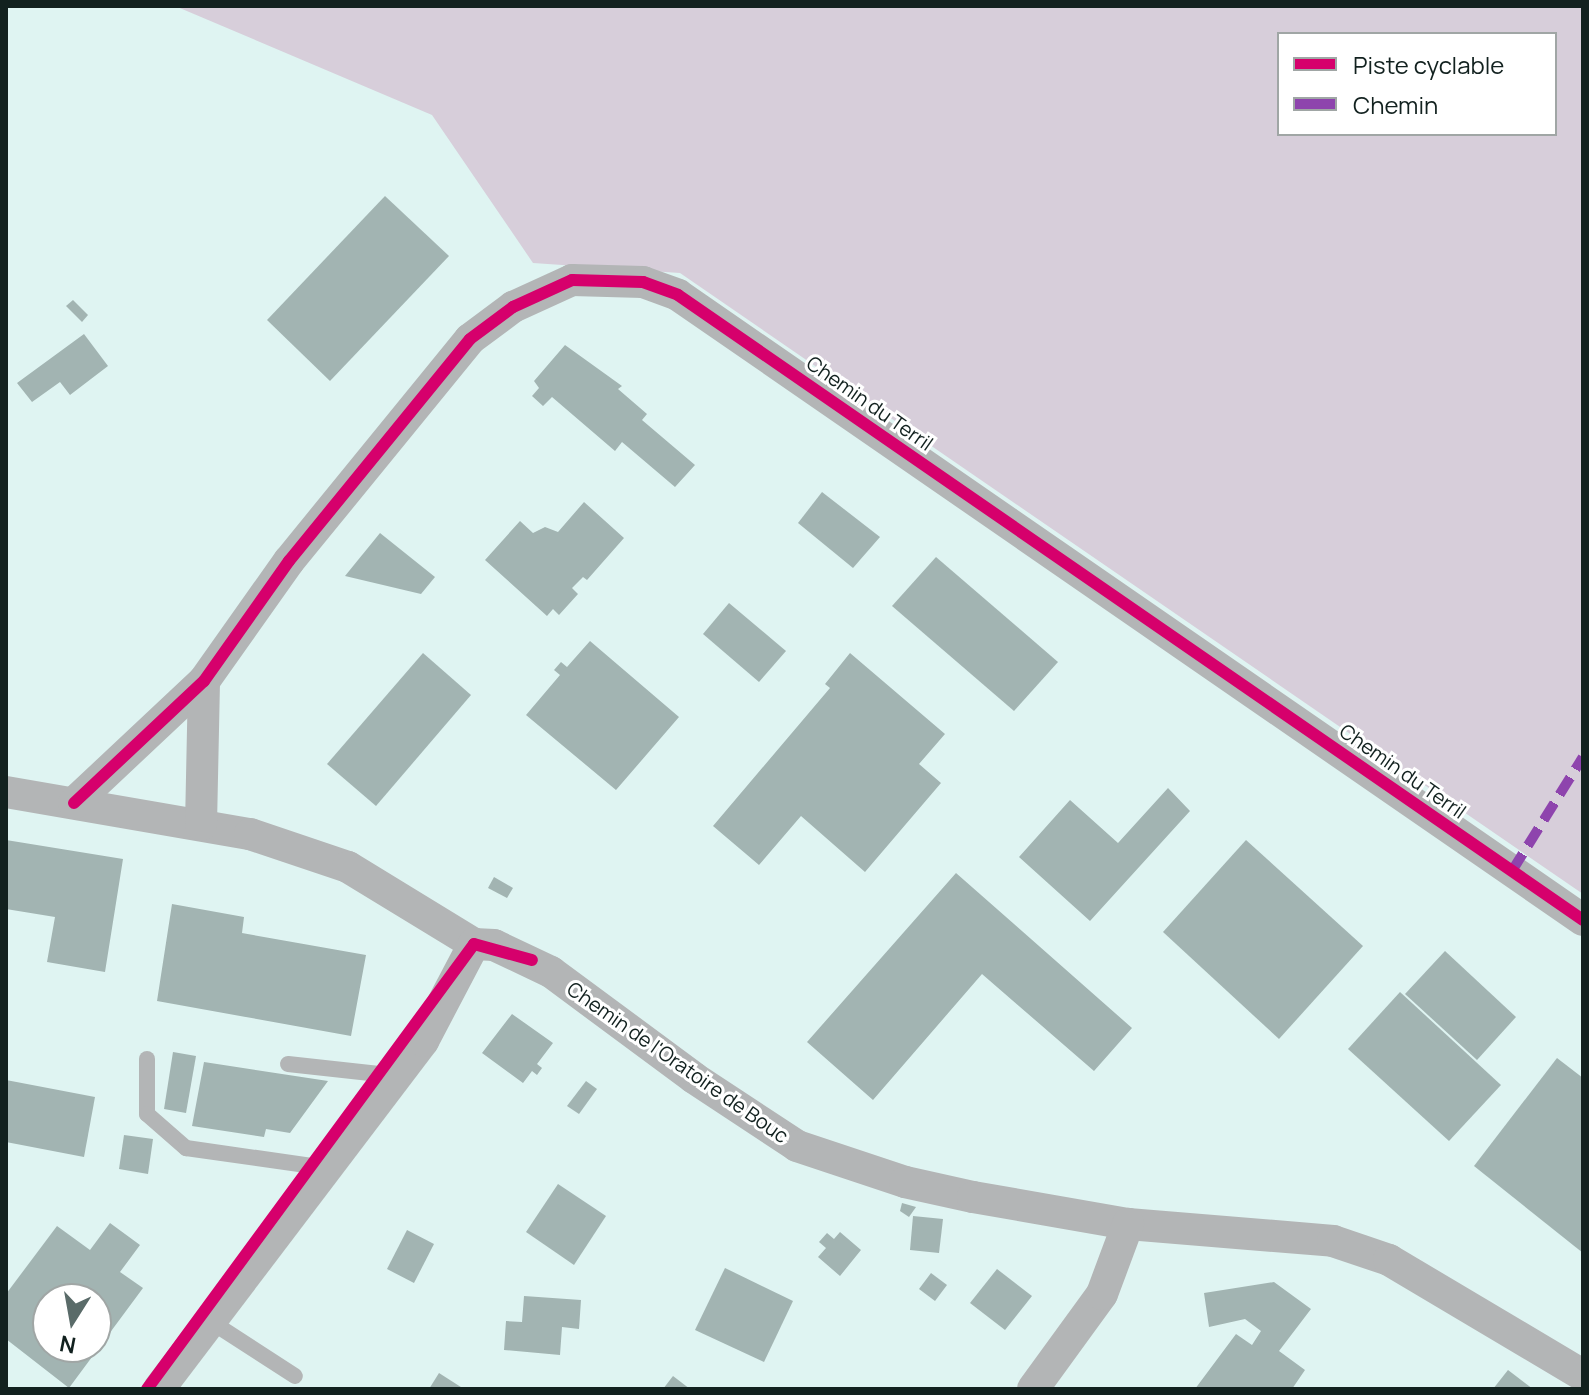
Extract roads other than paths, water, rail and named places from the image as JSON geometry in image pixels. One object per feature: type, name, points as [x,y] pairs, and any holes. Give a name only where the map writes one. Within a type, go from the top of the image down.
[{"type":"street","name":"Chemin du Terril","points":[[74,803],[204,681],[289,561],[470,339],[513,307],[572,280],[643,282],[678,295],[1583,920]]},
{"type":"street","points":[[201,825],[204,681]]},
{"type":"street","name":"Chemin de l'Oratoire de Bouc","points":[[6,792],[250,834],[348,867],[474,944],[494,945],[551,972],[694,1078],[797,1146],[905,1182],[1128,1224],[1333,1241],[1389,1260],[1583,1375]]},
{"type":"street","points":[[159,1389],[423,1041],[474,944]]},
{"type":"street","points":[[1033,1389],[1102,1294],[1128,1224]]},
{"type":"lane","points":[[147,1059],[147,1114],[186,1148],[326,1168]]},
{"type":"lane","points":[[288,1064],[397,1076]]},
{"type":"lane","points":[[210,1321],[295,1376]]}]
